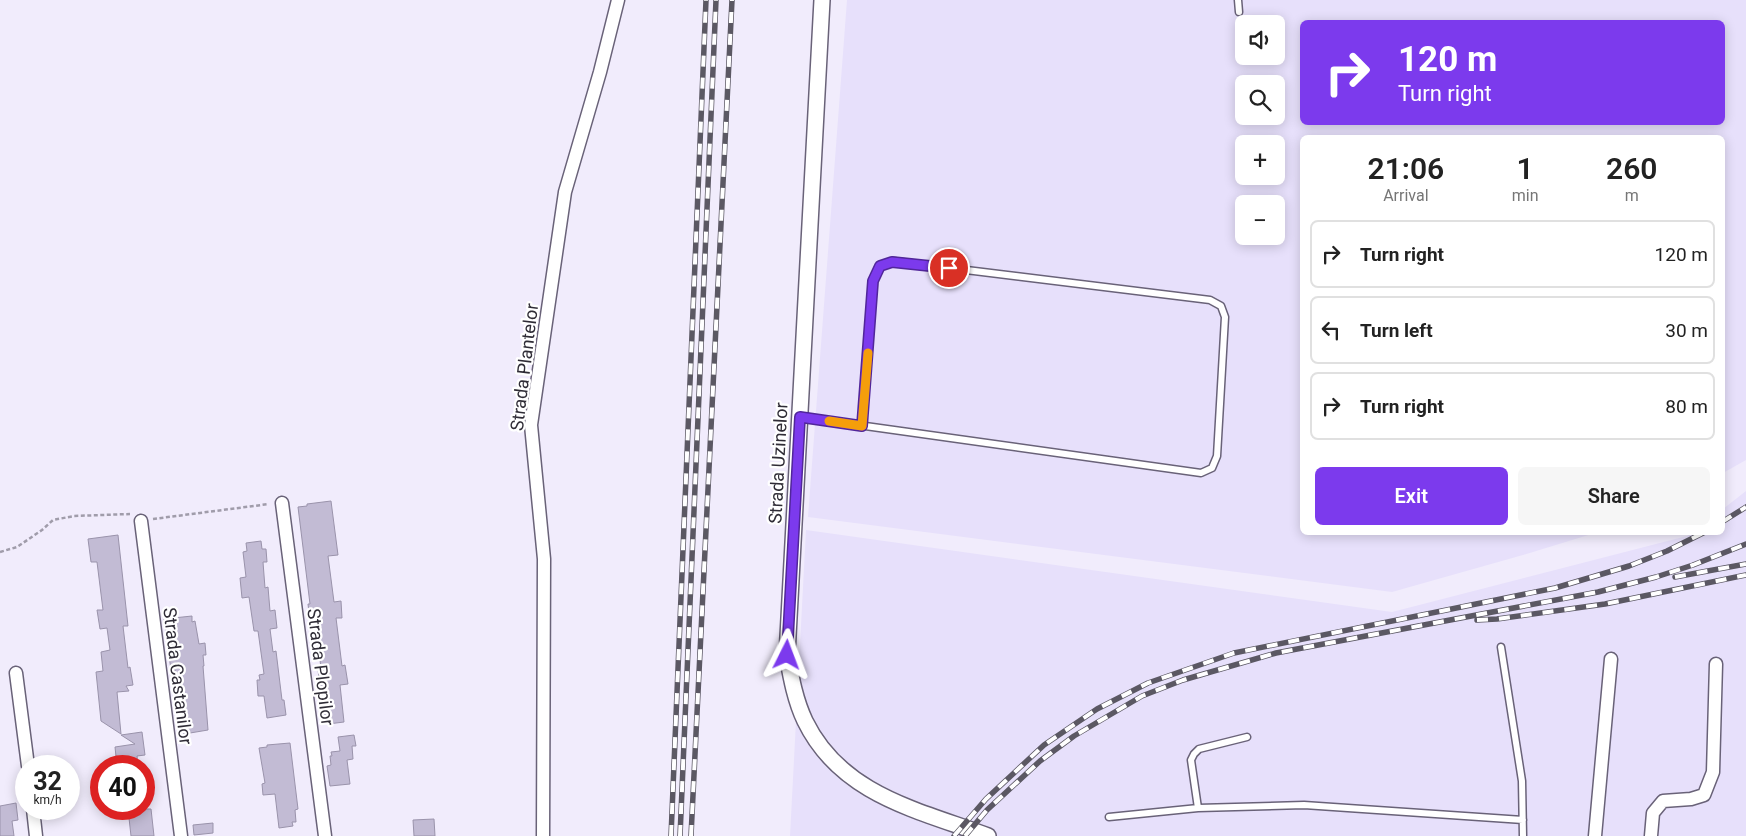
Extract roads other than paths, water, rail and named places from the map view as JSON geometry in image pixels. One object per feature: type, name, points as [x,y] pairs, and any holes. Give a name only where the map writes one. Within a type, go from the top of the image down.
[{"type":"street","name":"Strada Plantelor","points":[[543,836],[544,559],[531,425],[565,192],[600,72],[618,0]]},
{"type":"street","name":"Strada Uzinelor","points":[[822,0],[787,655],[794,689],[805,721],[819,745],[845,774],[879,795],[924,814],[988,836]]},
{"type":"street","name":"Strada Plopilor","points":[[282,503],[326,836]]},
{"type":"street","name":"Strada Castanilor","points":[[141,521],[181,836]]},
{"type":"street","points":[[1595,836],[1611,659]]},
{"type":"street","points":[[1651,836],[1653,813],[1663,801],[1691,799],[1704,795],[1714,772],[1716,664]]},
{"type":"street","points":[[16,673],[27,755]]},
{"type":"street","points":[[34,820],[36,836]]},
{"type":"lane","points":[[1238,0],[1239,12]]},
{"type":"lane","points":[[800,417],[862,426],[1201,473],[1212,468],[1217,456],[1225,317],[1221,306],[1210,300],[892,262],[880,266],[873,281],[862,426]]},
{"type":"lane","points":[[1501,646],[1522,781],[1523,836]]},
{"type":"lane","points":[[1198,808],[1192,760],[1194,754],[1199,749],[1248,737]]},
{"type":"lane","points":[[1109,817],[1198,808],[1304,804],[1523,820]]},
{"type":"railway","points":[[671,836],[706,0]]},
{"type":"railway","points":[[680,836],[716,0]]},
{"type":"railway","points":[[691,836],[732,0]]},
{"type":"railway","points":[[1725,520],[1746,507]]},
{"type":"railway","points":[[954,836],[986,799],[1044,745],[1097,709],[1148,683],[1234,653],[1555,588],[1629,566],[1667,551],[1699,535]]},
{"type":"railway","points":[[965,836],[987,810],[1040,761],[1074,736],[1142,696],[1183,680],[1276,653],[1598,592],[1656,577],[1746,544]]},
{"type":"railway","points":[[1675,577],[1746,564]]},
{"type":"railway","points":[[1477,620],[1605,604],[1746,575]]}]
